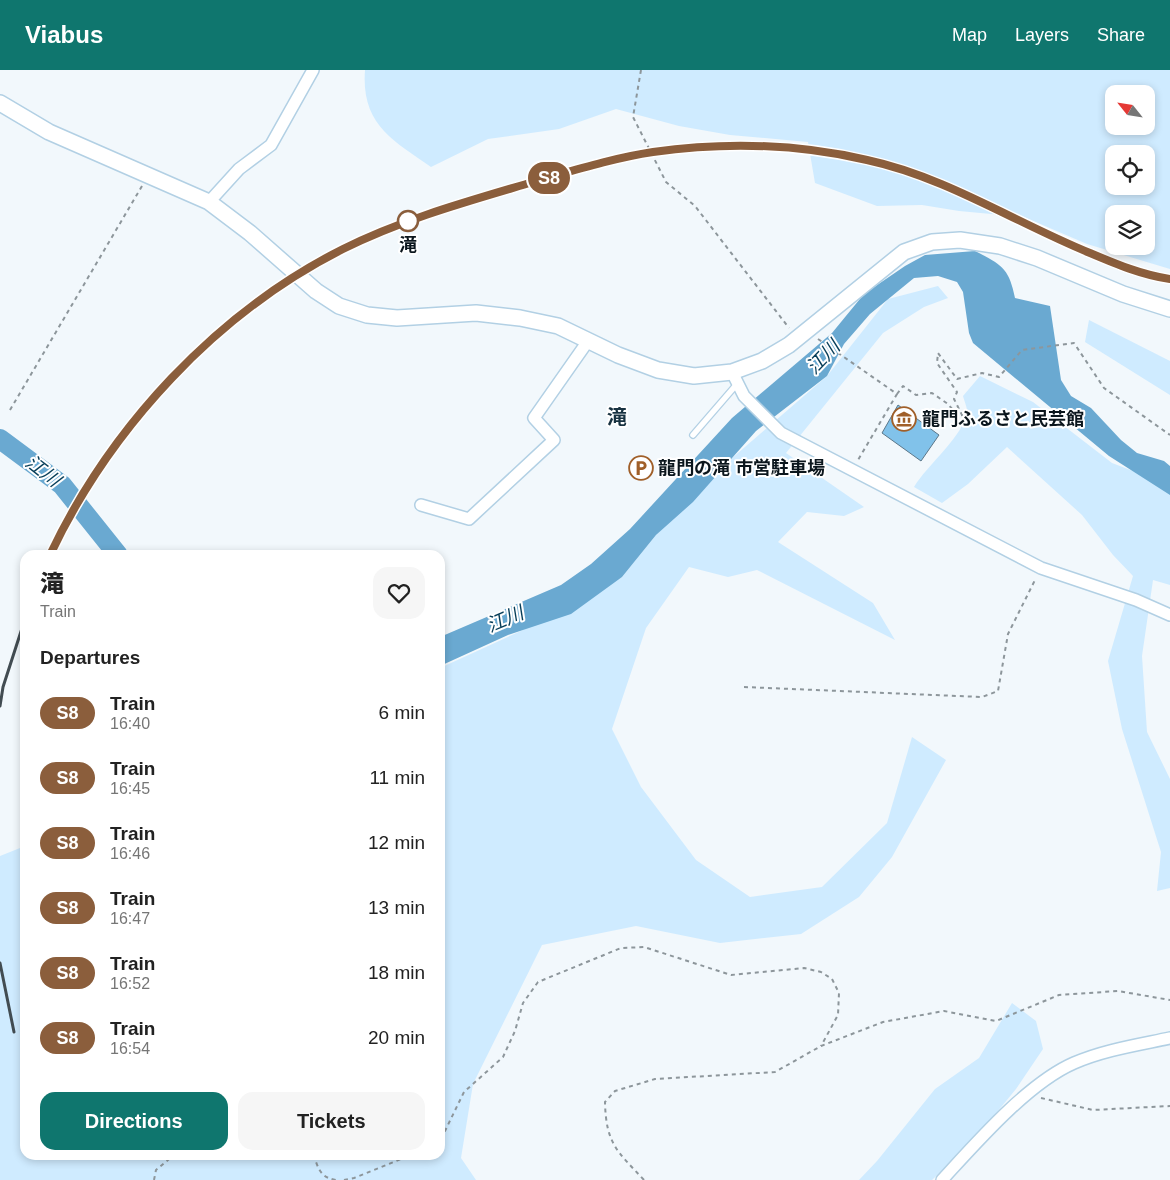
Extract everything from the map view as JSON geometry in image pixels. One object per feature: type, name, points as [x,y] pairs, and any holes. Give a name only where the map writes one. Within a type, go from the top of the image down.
[{"type":"street","points":[[208,202],[239,169],[271,145],[313,70]]},
{"type":"street","points":[[0,103],[49,132],[208,202],[257,238],[316,292],[339,306],[367,315],[397,318],[476,312],[520,318],[558,326],[588,341],[658,370],[694,376],[735,378],[796,339],[904,252],[932,242],[960,240],[1000,246],[1037,258],[1123,294],[1170,309]]},
{"type":"street","points":[[421,505],[469,519],[554,440],[534,418],[588,341]]},
{"type":"street","points":[[735,378],[744,396],[781,433],[1041,568],[1136,600],[1170,615]]},
{"type":"street","points":[[942,1180],[1029,1093],[1072,1064],[1101,1053],[1170,1038]]},
{"type":"lane","points":[[693,435],[735,378]]},
{"type":"path","points":[[641,70],[632,117],[666,182],[696,206],[796,339]]},
{"type":"path","points":[[10,410],[148,175]]},
{"type":"path","points":[[813,336],[897,394]]},
{"type":"path","points":[[852,470],[902,386],[916,395],[932,393],[948,404],[958,416],[962,414],[954,398],[957,392],[937,363],[938,353],[957,379],[982,373],[999,377],[1022,350],[1074,344],[1104,388],[1170,435]]},
{"type":"path","points":[[744,687],[982,697],[998,691],[1008,634],[1041,568]]},
{"type":"path","points":[[445,1131],[464,1092],[503,1057],[515,1032],[523,1004],[538,982],[621,948],[644,947],[731,976],[804,968],[821,972],[832,979],[839,992],[838,1015],[821,1046]]},
{"type":"path","points":[[644,1180],[614,1148],[605,1121],[605,1102],[615,1091],[655,1079],[775,1072],[821,1046],[883,1022],[944,1011],[996,1021],[1059,995],[1118,991],[1170,1000]]},
{"type":"path","points":[[1029,1093],[1036,1097],[1093,1110],[1170,1106]]},
{"type":"path","points":[[154,1180],[156,1170],[168,1160]]},
{"type":"path","points":[[317,1160],[319,1171],[327,1178],[336,1180]]},
{"type":"path","points":[[344,1180],[354,1178],[399,1160]]},
{"type":"shaded area","points":[[365,70],[1170,70],[1170,269],[1124,255],[1155,255],[1155,205],[1105,205],[1105,249],[1087,244],[1024,217],[959,211],[922,205],[877,206],[815,183],[808,142],[730,135],[679,126],[616,109],[559,129],[488,139],[431,167],[392,139],[382,129],[368,104],[365,89]]},
{"type":"shaded area","points":[[938,286],[948,298],[924,307],[883,333],[786,453],[864,507],[844,516],[807,512],[778,542],[873,603],[895,640],[757,570],[728,577],[689,567],[646,628],[612,729],[641,787],[696,860],[750,897],[822,887],[887,823],[912,737],[946,760],[892,857],[859,897],[801,934],[720,943],[636,926],[542,945],[473,1084],[461,1158],[476,1180],[0,1180],[0,856],[20,848],[20,1160],[445,1160],[445,666],[523,630],[622,577],[656,535],[731,459],[827,376],[888,299]]},
{"type":"shaded area","points":[[1089,320],[1170,361],[1170,395],[1085,342]]},
{"type":"shaded area","points":[[980,376],[1033,402],[1112,463],[1170,485],[1170,585],[1153,580],[1142,656],[1147,732],[1170,779],[1170,888],[1157,891],[1161,852],[1122,729],[1108,661],[1133,576],[1113,555],[1082,515],[1007,447],[968,484],[942,503],[914,487],[960,430],[967,411],[963,396]]},
{"type":"shaded area","points":[[1012,1003],[1036,1021],[1043,1049],[1016,1089],[974,1140],[932,1180],[859,1180],[877,1161],[935,1089],[979,1058]]},
{"type":"water","points":[[975,251],[1003,268],[1010,280],[1015,298],[1050,306],[1061,380],[1071,396],[1091,408],[1121,440],[1137,453],[1164,461],[1170,466],[1170,495],[1109,456],[973,343],[969,333],[963,292],[957,282],[938,276],[914,278],[870,314],[844,344],[827,376],[756,431],[693,502],[656,535],[622,577],[571,614],[508,635],[445,664],[445,635],[561,585],[591,564],[630,529],[732,418],[832,333],[864,294],[905,266],[925,255]]},
{"type":"building","name":"龍門ふるさと民芸館","points":[[898,405],[939,435],[921,461],[882,433]]},
{"type":"waterway","name":"江川","points":[[0,439],[62,485],[114,550]]},
{"type":"railway","points":[[53,550],[75,508],[104,463],[136,419],[172,378],[210,340],[252,306],[296,275],[342,249],[410,220],[605,162],[653,152],[734,146],[788,148],[867,160],[925,177],[1062,241],[1119,265],[1149,275],[1170,279]]},
{"type":"railway","points":[[0,706],[3,687],[20,634]]},
{"type":"railway","points":[[0,963],[14,1032]]},
{"type":"train","name":"S8","points":[[52,550],[63,527],[101,467],[155,396],[203,348],[241,314],[298,274],[343,249],[409,220],[555,176],[651,152],[688,148],[746,146],[802,149],[869,160],[959,192],[1059,240],[1126,268],[1170,279]]},
{"type":"place","name":"滝","points":[[408,221]]},
{"type":"place","name":"龍門ふるさと民芸館","points":[[904,419]]},
{"type":"place","name":"龍門の滝 市営駐車場","points":[[641,468]]},
{"type":"district","name":"滝","points":[[617,417]]}]
